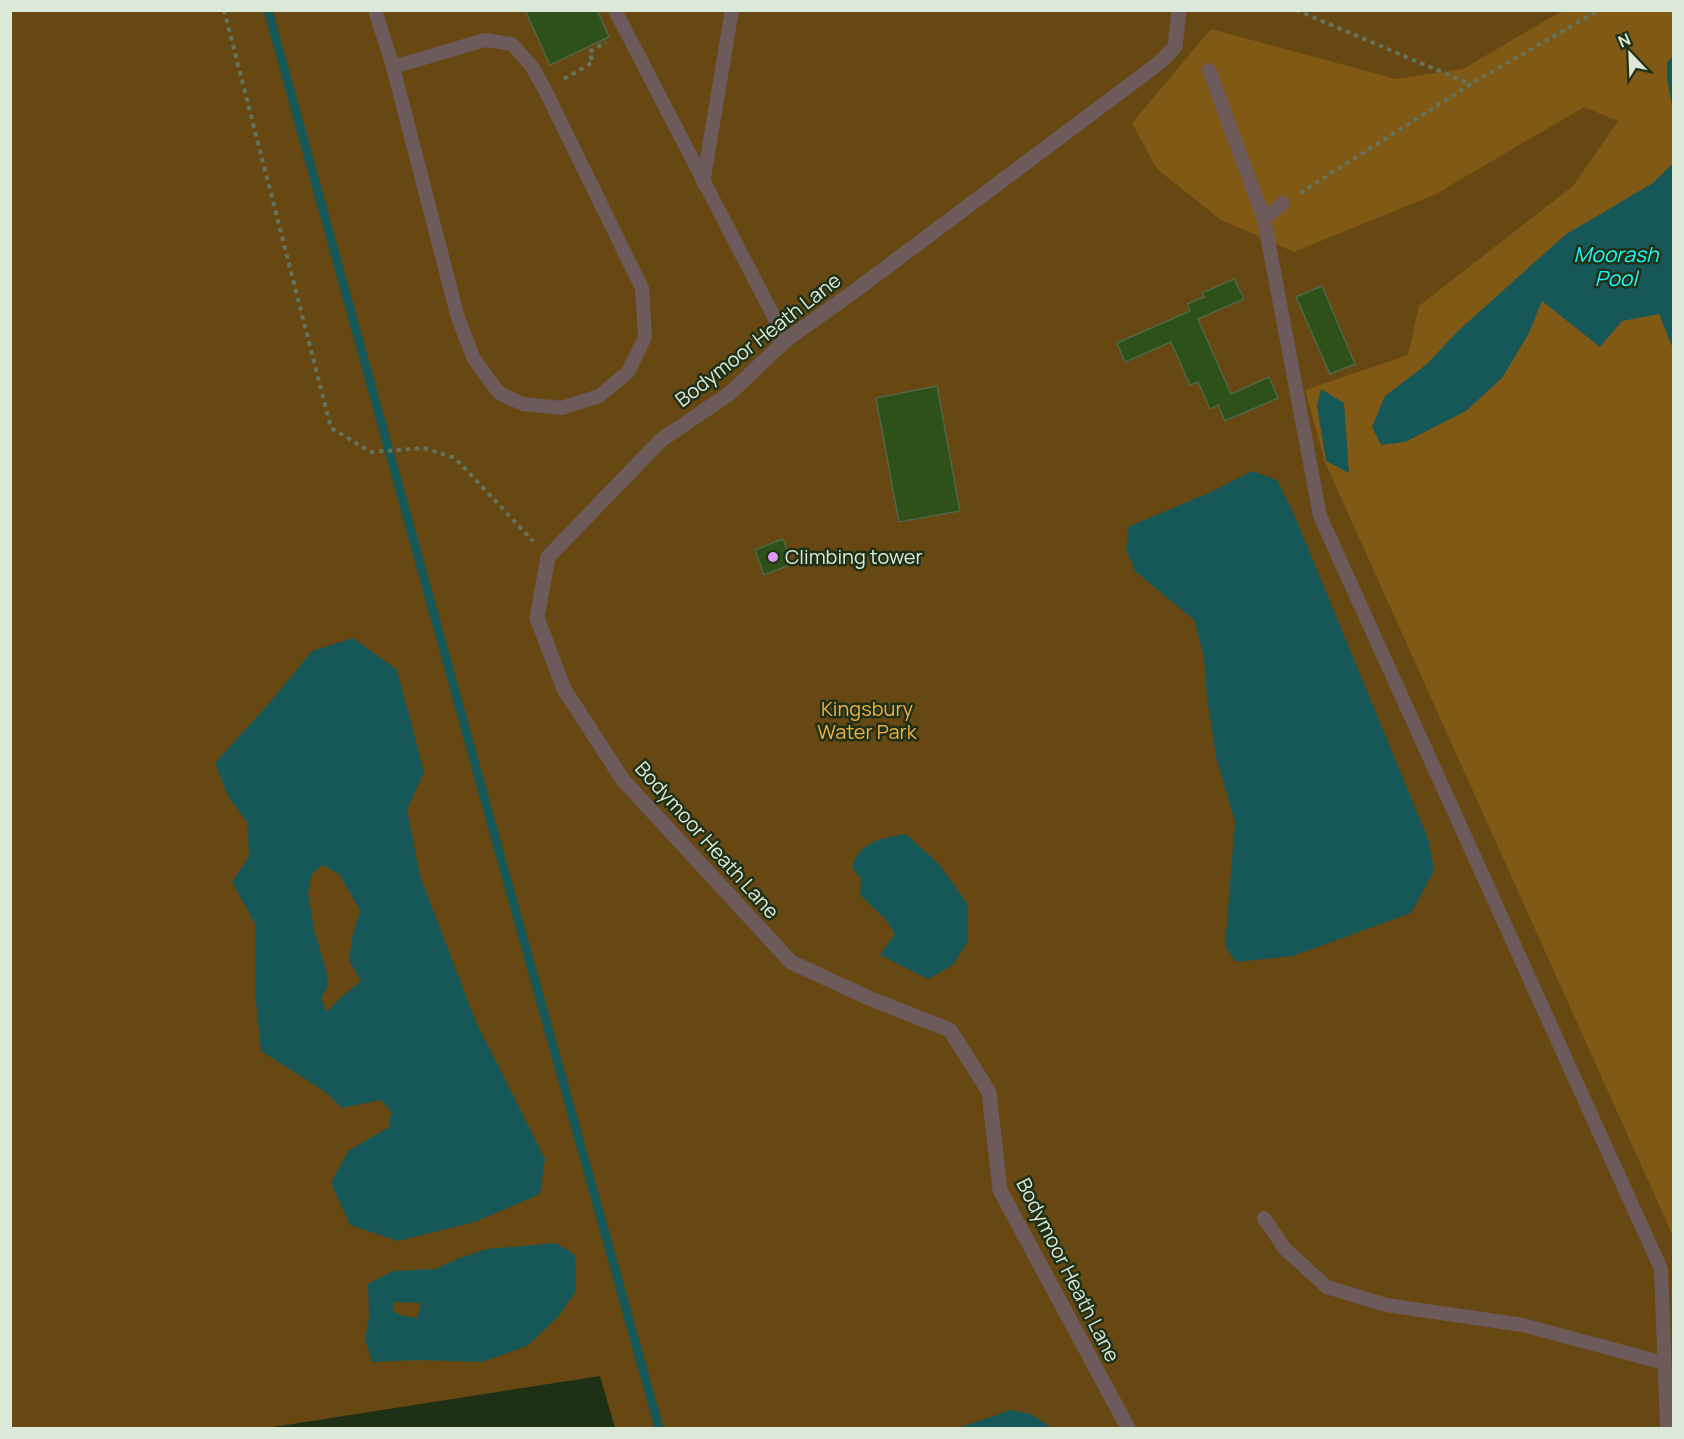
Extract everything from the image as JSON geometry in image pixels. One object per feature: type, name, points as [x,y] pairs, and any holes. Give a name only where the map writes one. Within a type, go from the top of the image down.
[{"type":"street","name":"Bodymoor Heath Lane","points":[[1128,1428],[1000,1190],[988,1092],[950,1030],[871,999],[791,962],[623,780],[564,689],[537,618],[548,557],[661,441],[729,394],[786,340],[1159,63],[1175,47],[1179,10]]},
{"type":"lane","points":[[375,10],[393,66],[458,318],[474,359],[499,393],[523,404],[562,408],[599,396],[628,372],[645,337],[642,288],[532,67],[512,44],[485,40],[393,66]]},
{"type":"lane","points":[[615,10],[786,340]]},
{"type":"lane","points":[[703,183],[732,10]]},
{"type":"lane","points":[[1209,70],[1264,219],[1320,516],[1661,1269],[1667,1428]]},
{"type":"lane","points":[[1264,219],[1283,203]]},
{"type":"lane","points":[[1264,1218],[1285,1249],[1326,1287],[1386,1305],[1523,1325],[1664,1363]]},
{"type":"path","points":[[224,10],[331,428],[371,452],[424,448],[455,458],[548,557]]},
{"type":"path","points":[[1296,10],[1471,84]]},
{"type":"path","points":[[1283,203],[1471,84],[1599,10]]},
{"type":"path","points":[[545,90],[593,62],[589,52],[626,32]]},
{"type":"green space","name":"Kingsbury Water Park","points":[[10,11],[1673,11],[1673,1428],[615,1428],[600,1376],[267,1428],[11,1428]]},
{"type":"shaded area","points":[[1562,11],[1673,11],[1673,1236],[1325,462],[1305,390],[1408,355],[1419,306],[1573,186],[1618,121],[1584,107],[1436,194],[1294,252],[1221,220],[1157,169],[1132,123],[1211,29],[1396,79],[1463,69]]},
{"type":"water","points":[[1673,56],[1673,112],[1667,62]]},
{"type":"water","name":"Moorash Pool","points":[[1673,163],[1673,349],[1659,314],[1622,321],[1600,347],[1542,301],[1529,333],[1502,378],[1466,411],[1405,442],[1381,445],[1372,427],[1385,396],[1427,364],[1458,331],[1565,235],[1653,183]]},
{"type":"water","points":[[1321,389],[1344,403],[1349,473],[1326,461],[1317,406]]},
{"type":"water","points":[[1252,471],[1277,480],[1293,512],[1429,841],[1434,871],[1411,913],[1293,956],[1236,962],[1225,946],[1235,822],[1216,757],[1207,698],[1204,657],[1194,620],[1135,571],[1126,549],[1128,527],[1211,492]]},
{"type":"water","points":[[353,638],[397,670],[424,772],[407,810],[420,876],[476,1022],[545,1159],[540,1194],[475,1222],[398,1241],[350,1225],[331,1183],[348,1151],[389,1127],[391,1112],[381,1100],[342,1108],[324,1091],[261,1051],[255,992],[255,924],[232,882],[249,856],[247,822],[228,796],[215,763],[272,700],[312,651]],"holes":[[[322,865],[339,874],[360,910],[352,938],[349,961],[361,981],[327,1012],[321,999],[328,986],[326,970],[314,929],[308,893],[312,874]]]},
{"type":"water","points":[[906,834],[939,864],[968,905],[968,941],[953,965],[928,979],[880,955],[895,934],[885,919],[860,895],[861,879],[852,867],[855,858],[866,846],[881,839]]},
{"type":"water","points":[[556,1243],[575,1255],[576,1291],[558,1317],[527,1346],[482,1362],[418,1360],[372,1362],[365,1339],[369,1316],[368,1284],[393,1271],[435,1269],[487,1249]],"holes":[[[393,1302],[421,1303],[417,1318],[400,1315],[393,1311]]]},
{"type":"water","points":[[1011,1410],[1031,1414],[1052,1428],[958,1428]]},
{"type":"building","points":[[525,10],[597,10],[609,37],[550,65]]},
{"type":"building","points":[[1234,279],[1244,299],[1198,319],[1231,394],[1269,377],[1278,398],[1225,421],[1218,405],[1210,409],[1198,382],[1190,385],[1171,342],[1125,362],[1117,343],[1190,311],[1187,304],[1204,297],[1202,293]]},
{"type":"building","points":[[1322,286],[1355,364],[1330,374],[1296,297]]},
{"type":"building","points":[[937,386],[960,511],[899,522],[876,398]]},
{"type":"building","name":"Climbing tower","points":[[783,539],[792,564],[764,575],[755,550]]},
{"type":"waterway","points":[[268,10],[659,1428]]},
{"type":"place","name":"Climbing tower","points":[[773,557]]}]
